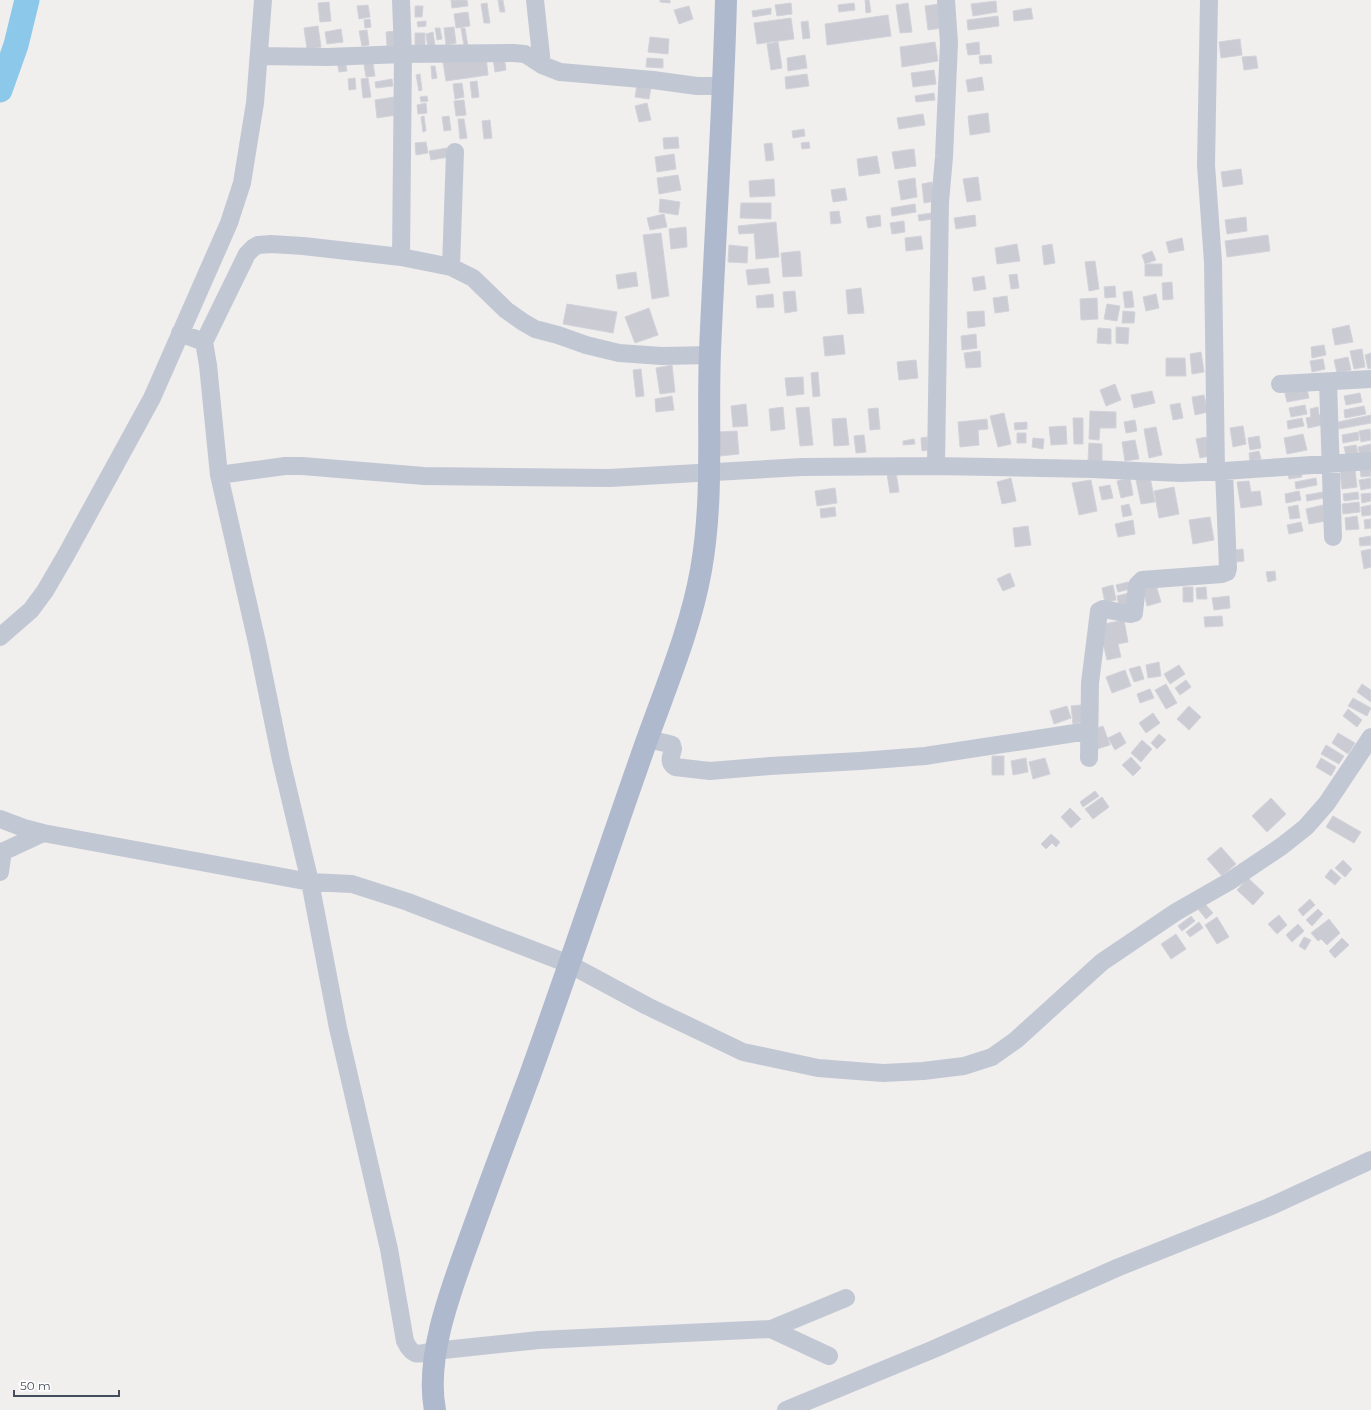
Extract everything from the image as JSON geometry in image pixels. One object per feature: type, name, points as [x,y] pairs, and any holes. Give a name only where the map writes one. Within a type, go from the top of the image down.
[{"type":"main road","points":[[435,1410],[432,1397],[434,1351],[452,1289],[569,964],[682,643],[694,605],[702,567],[710,472],[710,355],[724,86],[726,0]]},
{"type":"street","points":[[0,636],[31,610],[45,591],[59,567],[152,398],[229,223],[242,183],[255,103],[263,0]]},
{"type":"street","points":[[401,0],[403,54],[401,257]]},
{"type":"street","points":[[535,0],[542,64]]},
{"type":"street","points":[[936,466],[940,202],[944,158],[949,43],[946,0]]},
{"type":"street","points":[[1089,758],[1088,731],[1090,683],[1097,620],[1100,610],[1130,614],[1134,613],[1137,585],[1142,580],[1222,574],[1228,570],[1220,472],[1213,262],[1206,165],[1209,0]]},
{"type":"street","points":[[258,56],[328,57],[403,54],[514,53],[525,54],[560,72],[653,80],[697,86],[724,86]]},
{"type":"street","points":[[451,267],[455,152]]},
{"type":"street","points":[[710,355],[662,356],[619,353],[586,345],[535,329],[506,310],[473,278],[451,267],[401,257],[271,244],[255,246],[247,254],[204,342],[208,365],[219,475],[258,647],[281,760],[310,882],[338,1028],[389,1250],[405,1341],[409,1349],[414,1354],[539,1340],[771,1329],[846,1298]]},
{"type":"street","points":[[180,333],[204,342]]},
{"type":"street","points":[[1280,384],[1371,379]]},
{"type":"street","points":[[1328,382],[1333,538]]},
{"type":"street","points":[[219,475],[285,466],[302,466],[424,476],[609,478],[802,467],[936,466],[1092,469],[1174,473],[1220,472],[1371,461]]},
{"type":"street","points":[[647,739],[672,745],[673,749],[670,760],[675,767],[710,770],[925,756],[1088,731]]},
{"type":"street","points":[[0,819],[24,828],[43,832],[310,882],[352,884],[408,902],[569,964],[647,1006],[743,1052],[818,1068],[883,1073],[923,1071],[964,1066],[992,1057],[1016,1040],[1102,962],[1176,912],[1230,881],[1282,846],[1300,832],[1327,803],[1371,737]]},
{"type":"street","points":[[0,872],[2,852],[43,832]]},
{"type":"street","points":[[786,1410],[934,1349],[1119,1267],[1269,1207],[1371,1160]]},
{"type":"street","points":[[771,1329],[830,1356]]},
{"type":"building","points":[[451,0],[467,0],[468,6],[452,8]]},
{"type":"building","points":[[498,0],[503,0],[505,12],[500,12]]},
{"type":"building","points":[[660,0],[670,0],[670,3],[660,2]]},
{"type":"building","points":[[865,0],[869,0],[871,12],[866,13]]},
{"type":"building","points":[[996,1],[997,12],[973,16],[971,4]]},
{"type":"building","points":[[329,2],[331,21],[320,22],[318,3]]},
{"type":"building","points":[[487,3],[490,23],[484,23],[481,4]]},
{"type":"building","points":[[791,3],[792,14],[777,16],[775,5]]},
{"type":"building","points":[[854,3],[855,10],[839,12],[838,5]]},
{"type":"building","points":[[908,3],[912,32],[900,33],[896,5]]},
{"type":"building","points":[[939,4],[942,28],[928,30],[925,6]]},
{"type":"building","points":[[368,5],[370,17],[359,19],[357,6]]},
{"type":"building","points":[[415,6],[423,6],[422,17],[415,17]]},
{"type":"building","points":[[689,6],[693,19],[679,24],[674,10]]},
{"type":"building","points":[[771,8],[771,14],[753,17],[752,11]]},
{"type":"building","points":[[1031,8],[1033,19],[1014,21],[1013,11]]},
{"type":"building","points":[[468,12],[470,26],[456,28],[454,14]]},
{"type":"building","points":[[888,15],[891,36],[827,45],[825,24]]},
{"type":"building","points":[[998,16],[999,26],[968,30],[967,20]]},
{"type":"building","points":[[791,18],[794,39],[757,44],[754,23]]},
{"type":"building","points":[[370,19],[371,27],[365,28],[364,20]]},
{"type":"building","points":[[426,21],[426,26],[418,27],[417,22]]},
{"type":"building","points":[[808,21],[810,38],[803,39],[801,22]]},
{"type":"building","points":[[318,26],[321,47],[307,49],[304,28]]},
{"type":"building","points":[[454,27],[456,43],[446,45],[444,28]]},
{"type":"building","points":[[435,28],[440,28],[442,39],[437,40]]},
{"type":"building","points":[[461,28],[465,28],[468,46],[464,46]]},
{"type":"building","points":[[341,29],[343,42],[327,44],[325,32]]},
{"type":"building","points":[[367,30],[369,45],[362,46],[359,31]]},
{"type":"building","points":[[395,31],[396,45],[387,46],[386,32]]},
{"type":"building","points":[[433,32],[435,46],[428,48],[426,34]]},
{"type":"building","points":[[415,33],[425,33],[425,48],[415,49]]},
{"type":"building","points":[[650,37],[669,39],[668,54],[648,52]]},
{"type":"building","points":[[1240,39],[1242,55],[1221,58],[1219,42]]},
{"type":"building","points":[[778,42],[782,68],[771,70],[767,44]]},
{"type":"building","points":[[935,42],[938,61],[902,67],[900,47]]},
{"type":"building","points":[[979,42],[980,54],[968,55],[966,44]]},
{"type":"building","points":[[805,55],[807,68],[788,71],[787,58]]},
{"type":"building","points":[[991,55],[992,63],[980,64],[979,56]]},
{"type":"building","points":[[486,56],[488,75],[446,81],[443,62]]},
{"type":"building","points":[[504,56],[506,70],[495,72],[493,58]]},
{"type":"building","points":[[1256,56],[1258,68],[1244,70],[1242,57]]},
{"type":"building","points":[[372,57],[375,76],[366,77],[363,58]]},
{"type":"building","points":[[647,58],[663,59],[663,68],[646,67]]},
{"type":"building","points":[[345,60],[347,71],[339,72],[337,61]]},
{"type":"building","points":[[431,66],[435,66],[437,78],[432,79]]},
{"type":"building","points":[[934,70],[936,84],[913,87],[911,73]]},
{"type":"building","points":[[420,74],[422,90],[419,91],[416,75]]},
{"type":"building","points":[[807,74],[809,86],[786,89],[785,77]]},
{"type":"building","points":[[982,77],[984,90],[968,92],[966,80]]},
{"type":"building","points":[[355,78],[356,89],[349,90],[348,79]]},
{"type":"building","points":[[368,78],[371,97],[363,98],[361,79]]},
{"type":"building","points":[[392,79],[393,86],[376,88],[375,82]]},
{"type":"building","points":[[477,81],[479,97],[472,98],[470,82]]},
{"type":"building","points":[[462,83],[464,97],[455,99],[453,84]]},
{"type":"building","points":[[637,85],[651,87],[649,99],[635,97]]},
{"type":"building","points":[[934,93],[935,100],[916,102],[915,96]]},
{"type":"building","points":[[427,96],[428,101],[421,102],[420,97]]},
{"type":"building","points":[[394,97],[396,115],[377,118],[375,100]]},
{"type":"building","points":[[464,100],[466,115],[456,116],[454,101]]},
{"type":"building","points":[[426,103],[427,113],[418,114],[417,105]]},
{"type":"building","points":[[647,103],[651,120],[639,122],[635,106]]},
{"type":"building","points":[[988,113],[990,132],[970,135],[968,116]]},
{"type":"building","points":[[923,114],[925,125],[899,129],[897,118]]},
{"type":"building","points":[[424,116],[426,131],[423,132],[421,117]]},
{"type":"building","points":[[449,116],[451,130],[444,131],[442,117]]},
{"type":"building","points":[[458,119],[464,119],[467,138],[460,139]]},
{"type":"building","points":[[490,120],[492,138],[484,139],[482,121]]},
{"type":"building","points":[[804,129],[805,136],[793,138],[792,131]]},
{"type":"building","points":[[678,137],[679,148],[664,149],[663,138]]},
{"type":"building","points":[[426,142],[428,153],[416,155],[415,143]]},
{"type":"building","points":[[809,142],[810,148],[802,149],[801,143]]},
{"type":"building","points":[[772,143],[774,160],[766,161],[764,144]]},
{"type":"building","points":[[447,148],[449,157],[431,160],[429,151]]},
{"type":"building","points":[[914,149],[916,166],[895,169],[892,152]]},
{"type":"building","points":[[674,154],[676,169],[657,172],[655,157]]},
{"type":"building","points":[[877,156],[880,173],[859,176],[857,159]]},
{"type":"building","points":[[1241,169],[1243,184],[1223,187],[1221,172]]},
{"type":"building","points":[[678,175],[681,190],[659,194],[657,178]]},
{"type":"building","points":[[978,177],[981,200],[967,202],[963,179]]},
{"type":"building","points":[[915,178],[917,197],[901,200],[898,181]]},
{"type":"building","points":[[774,179],[775,196],[750,197],[749,181]]},
{"type":"building","points":[[932,182],[935,201],[924,203],[922,184]]},
{"type":"building","points":[[845,188],[847,200],[833,202],[831,190]]},
{"type":"building","points":[[660,199],[680,202],[678,215],[659,212]]},
{"type":"building","points":[[741,203],[771,203],[771,219],[740,218]]},
{"type":"building","points":[[915,204],[916,212],[892,216],[891,208]]},
{"type":"building","points":[[839,211],[841,223],[831,224],[830,212]]},
{"type":"building","points":[[932,213],[933,219],[919,221],[918,215]]},
{"type":"building","points":[[664,214],[667,227],[650,230],[647,218]]},
{"type":"building","points":[[880,215],[881,226],[868,228],[866,217]]},
{"type":"building","points":[[975,215],[976,226],[956,229],[954,218]]},
{"type":"building","points":[[1246,217],[1247,231],[1227,234],[1225,220]]},
{"type":"building","points":[[904,221],[905,232],[892,234],[890,223]]},
{"type":"building","points":[[776,222],[779,257],[756,259],[754,233],[739,234],[738,226]]},
{"type":"building","points":[[686,227],[687,247],[671,249],[669,229]]},
{"type":"building","points":[[661,233],[669,296],[652,299],[643,235]]},
{"type":"building","points":[[1268,235],[1270,251],[1227,257],[1225,241]]},
{"type":"building","points":[[921,236],[923,249],[906,251],[905,238]]},
{"type":"building","points":[[1182,238],[1184,250],[1169,253],[1166,242]]},
{"type":"building","points":[[1017,244],[1020,261],[997,264],[995,248]]},
{"type":"building","points":[[1052,244],[1055,263],[1044,265],[1042,246]]},
{"type":"building","points":[[729,245],[748,247],[747,263],[728,262]]},
{"type":"building","points":[[800,251],[802,276],[783,277],[781,253]]},
{"type":"building","points":[[1152,251],[1156,260],[1145,264],[1142,255]]},
{"type":"building","points":[[1095,261],[1099,289],[1089,291],[1085,262]]},
{"type":"building","points":[[1145,264],[1162,264],[1162,276],[1145,276]]},
{"type":"building","points":[[768,268],[770,283],[748,285],[746,270]]},
{"type":"building","points":[[636,272],[638,286],[618,289],[616,275]]},
{"type":"building","points":[[1017,274],[1019,288],[1011,289],[1009,275]]},
{"type":"building","points":[[984,276],[986,289],[974,291],[972,278]]},
{"type":"building","points":[[1172,282],[1173,299],[1163,300],[1162,283]]},
{"type":"building","points":[[1115,286],[1116,297],[1105,298],[1104,287]]},
{"type":"building","points":[[861,288],[864,313],[848,314],[846,290]]},
{"type":"building","points":[[795,291],[797,311],[785,313],[783,292]]},
{"type":"building","points":[[1132,291],[1134,307],[1125,308],[1123,292]]},
{"type":"building","points":[[773,294],[774,307],[757,308],[756,296]]},
{"type":"building","points":[[1156,294],[1159,308],[1146,311],[1143,297]]},
{"type":"building","points":[[1007,296],[1009,311],[995,313],[993,298]]},
{"type":"building","points":[[1097,298],[1098,319],[1081,320],[1080,299]]},
{"type":"building","points":[[567,304],[617,312],[613,333],[563,324]]},
{"type":"building","points":[[1107,304],[1120,306],[1117,321],[1104,319]]},
{"type":"building","points":[[649,308],[658,335],[635,343],[625,317]]},
{"type":"building","points":[[984,311],[985,326],[968,328],[967,312]]},
{"type":"building","points":[[1123,311],[1135,312],[1134,323],[1122,323]]},
{"type":"building","points":[[1349,325],[1353,342],[1335,345],[1332,329]]},
{"type":"building","points":[[1116,327],[1129,328],[1128,344],[1116,343]]},
{"type":"building","points":[[1098,328],[1111,329],[1111,344],[1097,343]]},
{"type":"building","points":[[976,334],[977,348],[962,350],[961,336]]},
{"type":"building","points":[[843,335],[845,354],[825,356],[823,337]]},
{"type":"building","points":[[1324,345],[1326,355],[1312,358],[1311,347]]},
{"type":"building","points":[[1362,349],[1365,367],[1354,369],[1350,351]]},
{"type":"building","points":[[980,351],[981,367],[966,368],[964,353]]},
{"type":"building","points":[[1201,352],[1204,372],[1192,374],[1190,354]]},
{"type":"building","points":[[1371,353],[1371,368],[1368,369],[1365,355]]},
{"type":"building","points":[[1348,357],[1351,370],[1337,373],[1334,360]]},
{"type":"building","points":[[1166,358],[1185,358],[1186,376],[1166,376]]},
{"type":"building","points":[[1323,359],[1325,369],[1312,372],[1310,361]]},
{"type":"building","points":[[916,360],[918,378],[899,380],[897,362]]},
{"type":"building","points":[[672,365],[675,392],[660,394],[656,368]]},
{"type":"building","points":[[641,369],[644,396],[636,397],[633,370]]},
{"type":"building","points":[[818,372],[820,396],[813,397],[811,373]]},
{"type":"building","points":[[803,377],[804,394],[787,396],[785,378]]},
{"type":"building","points":[[1115,384],[1121,400],[1106,406],[1100,390]]},
{"type":"building","points":[[1306,384],[1309,398],[1287,402],[1284,389]]},
{"type":"building","points":[[1152,391],[1155,403],[1134,408],[1131,395]]},
{"type":"building","points":[[1360,393],[1362,402],[1346,405],[1344,396]]},
{"type":"building","points":[[1204,395],[1208,412],[1195,415],[1192,397]]},
{"type":"building","points":[[672,396],[674,410],[656,412],[655,399]]},
{"type":"building","points":[[1180,403],[1183,418],[1173,420],[1170,405]]},
{"type":"building","points":[[746,404],[748,426],[733,427],[731,406]]},
{"type":"building","points":[[1305,405],[1307,414],[1291,417],[1289,408]]},
{"type":"building","points":[[1364,406],[1366,414],[1345,418],[1344,410]]},
{"type":"building","points":[[783,407],[785,429],[771,431],[769,409]]},
{"type":"building","points":[[809,407],[813,445],[800,446],[796,408]]},
{"type":"building","points":[[1318,407],[1319,415],[1325,414],[1327,424],[1308,428],[1306,418],[1311,417],[1310,409]]},
{"type":"building","points":[[878,408],[880,429],[870,430],[868,409]]},
{"type":"building","points":[[1090,411],[1116,412],[1116,428],[1100,428],[1099,440],[1089,439]]},
{"type":"building","points":[[1004,413],[1011,444],[998,447],[990,416]]},
{"type":"building","points":[[1371,415],[1371,423],[1339,429],[1338,422]]},
{"type":"building","points":[[846,418],[849,445],[834,446],[832,419]]},
{"type":"building","points":[[1073,418],[1083,418],[1083,444],[1074,444]]},
{"type":"building","points":[[1302,418],[1304,426],[1288,429],[1287,421]]},
{"type":"building","points":[[987,419],[988,429],[978,430],[979,445],[960,447],[958,422]]},
{"type":"building","points":[[1135,420],[1137,431],[1126,433],[1124,422]]},
{"type":"building","points":[[1027,422],[1027,429],[1015,430],[1014,423]]},
{"type":"building","points":[[1066,426],[1067,444],[1051,445],[1049,427]]},
{"type":"building","points":[[1243,426],[1246,444],[1233,447],[1230,428]]},
{"type":"building","points":[[1156,427],[1162,455],[1149,458],[1144,429]]},
{"type":"building","points":[[1370,429],[1371,440],[1361,442],[1359,431]]},
{"type":"building","points":[[737,431],[739,454],[720,456],[718,432]]},
{"type":"building","points":[[1358,432],[1359,440],[1343,443],[1342,435]]},
{"type":"building","points":[[1017,433],[1026,433],[1026,443],[1017,443]]},
{"type":"building","points":[[1303,434],[1307,450],[1287,454],[1284,438]]},
{"type":"building","points":[[864,435],[866,452],[856,453],[854,436]]},
{"type":"building","points":[[1259,436],[1261,448],[1250,450],[1248,438]]},
{"type":"building","points":[[927,437],[928,450],[922,451],[921,438]]},
{"type":"building","points":[[1206,437],[1210,456],[1200,458],[1196,439]]},
{"type":"building","points":[[1033,438],[1044,439],[1043,449],[1032,447]]},
{"type":"building","points":[[914,439],[915,444],[903,445],[903,441]]},
{"type":"building","points":[[1135,440],[1139,459],[1125,461],[1122,442]]},
{"type":"building","points":[[1089,443],[1102,444],[1102,461],[1088,461]]},
{"type":"building","points":[[1371,444],[1371,453],[1360,455],[1358,447]]},
{"type":"building","points":[[1356,445],[1358,453],[1346,455],[1344,447]]},
{"type":"building","points":[[1259,451],[1261,459],[1250,461],[1249,453]]},
{"type":"building","points":[[1371,466],[1371,476],[1361,477],[1360,468]]},
{"type":"building","points":[[1300,467],[1302,477],[1289,479],[1287,470]]},
{"type":"building","points":[[1355,470],[1357,487],[1342,489],[1340,472]]},
{"type":"building","points":[[896,472],[899,492],[890,493],[887,474]]},
{"type":"building","points":[[1150,477],[1155,502],[1141,504],[1136,480]]},
{"type":"building","points":[[1011,478],[1016,501],[1002,504],[997,482]]},
{"type":"building","points":[[1130,478],[1133,495],[1121,498],[1117,481]]},
{"type":"building","points":[[1316,478],[1317,485],[1296,489],[1295,482]]},
{"type":"building","points":[[1371,478],[1371,488],[1361,490],[1359,480]]},
{"type":"building","points":[[1091,480],[1097,511],[1079,515],[1072,483]]},
{"type":"building","points":[[1249,481],[1251,492],[1260,491],[1262,505],[1241,508],[1237,482]]},
{"type":"building","points":[[1110,485],[1113,498],[1102,500],[1099,487]]},
{"type":"building","points":[[1174,487],[1179,514],[1159,518],[1154,491]]},
{"type":"building","points":[[835,488],[837,503],[817,506],[815,491]]},
{"type":"building","points":[[1299,491],[1301,500],[1286,503],[1285,494]]},
{"type":"building","points":[[1323,492],[1324,498],[1307,501],[1306,495]]},
{"type":"building","points":[[1358,492],[1359,499],[1344,501],[1343,494]]},
{"type":"building","points":[[1371,493],[1371,501],[1362,503],[1361,494]]},
{"type":"building","points":[[1359,502],[1360,512],[1343,514],[1342,504]]},
{"type":"building","points":[[1129,504],[1132,515],[1123,517],[1121,506]]},
{"type":"building","points":[[1298,505],[1300,518],[1290,519],[1288,507]]},
{"type":"building","points":[[1323,505],[1326,521],[1309,524],[1306,509]]},
{"type":"building","points":[[1371,505],[1371,515],[1362,516],[1361,507]]},
{"type":"building","points":[[835,507],[836,516],[821,518],[820,509]]},
{"type":"building","points":[[1357,516],[1359,529],[1346,530],[1345,518]]},
{"type":"building","points":[[1210,517],[1214,540],[1193,544],[1189,520]]},
{"type":"building","points":[[1371,519],[1371,528],[1365,529],[1364,520]]},
{"type":"building","points":[[1133,520],[1135,534],[1118,537],[1115,524]]},
{"type":"building","points":[[1301,522],[1303,531],[1289,534],[1287,525]]},
{"type":"building","points":[[1028,526],[1031,545],[1015,547],[1013,528]]},
{"type":"building","points":[[1371,536],[1371,545],[1360,546],[1359,538]]},
{"type":"building","points":[[1243,549],[1244,561],[1237,562],[1235,550]]},
{"type":"building","points":[[1371,549],[1371,567],[1364,569],[1361,551]]},
{"type":"building","points":[[1275,571],[1276,580],[1268,582],[1266,572]]},
{"type":"building","points":[[1010,573],[1015,586],[1003,591],[997,579]]},
{"type":"building","points":[[1128,582],[1130,589],[1118,592],[1116,585]]},
{"type":"building","points":[[1113,585],[1116,600],[1105,603],[1102,588]]},
{"type":"building","points":[[1156,585],[1161,602],[1147,606],[1143,589]]},
{"type":"building","points":[[1183,587],[1193,587],[1193,602],[1183,602]]},
{"type":"building","points":[[1206,587],[1207,599],[1197,599],[1196,588]]},
{"type":"building","points":[[1129,593],[1132,603],[1119,606],[1117,596]]},
{"type":"building","points":[[1229,596],[1230,608],[1214,610],[1212,598]]},
{"type":"building","points":[[1222,616],[1223,626],[1205,627],[1204,617]]},
{"type":"building","points":[[1124,620],[1128,642],[1118,644],[1121,657],[1107,660],[1099,625]]},
{"type":"building","points":[[1159,662],[1161,676],[1148,678],[1146,665]]},
{"type":"building","points":[[1179,665],[1185,674],[1170,684],[1164,674]]},
{"type":"building","points":[[1140,666],[1144,679],[1134,682],[1129,669]]},
{"type":"building","points":[[1125,670],[1131,686],[1112,693],[1106,677]]},
{"type":"building","points":[[1186,680],[1191,687],[1180,695],[1175,688]]},
{"type":"building","points":[[1166,684],[1177,703],[1166,709],[1155,690]]},
{"type":"building","points":[[1362,684],[1371,690],[1371,702],[1357,692]]},
{"type":"building","points":[[1150,689],[1154,698],[1140,703],[1137,694]]},
{"type":"building","points":[[1353,698],[1371,708],[1367,716],[1348,706]]},
{"type":"building","points":[[1081,705],[1083,722],[1073,724],[1071,706]]},
{"type":"building","points":[[1067,706],[1071,718],[1054,724],[1050,711]]},
{"type":"building","points":[[1189,706],[1201,717],[1189,730],[1177,719]]},
{"type":"building","points":[[1348,709],[1362,720],[1357,727],[1343,716]]},
{"type":"building","points":[[1153,713],[1160,723],[1146,733],[1139,723]]},
{"type":"building","points":[[1103,726],[1110,745],[1097,749],[1091,730]]},
{"type":"building","points":[[1120,732],[1126,743],[1115,750],[1108,738]]},
{"type":"building","points":[[1338,733],[1355,743],[1348,754],[1332,743]]},
{"type":"building","points":[[1159,734],[1166,740],[1157,749],[1151,743]]},
{"type":"building","points":[[1142,740],[1152,749],[1141,762],[1131,753]]},
{"type":"building","points":[[1326,745],[1344,756],[1339,764],[1321,754]]},
{"type":"building","points":[[992,756],[1004,756],[1004,775],[992,775]]},
{"type":"building","points":[[1131,757],[1141,768],[1133,776],[1122,765]]},
{"type":"building","points":[[1026,758],[1028,772],[1013,775],[1011,761]]},
{"type":"building","points":[[1045,758],[1050,774],[1033,779],[1029,762]]},
{"type":"building","points":[[1321,758],[1336,767],[1331,776],[1316,767]]},
{"type":"building","points":[[1095,791],[1099,796],[1083,807],[1080,802]]},
{"type":"building","points":[[1102,797],[1109,807],[1093,819],[1085,809]]},
{"type":"building","points":[[1271,798],[1286,814],[1267,832],[1252,816]]},
{"type":"building","points":[[1070,808],[1081,819],[1071,828],[1061,817]]},
{"type":"building","points":[[1333,816],[1361,832],[1354,843],[1326,827]]},
{"type":"building","points":[[1051,834],[1060,842],[1056,847],[1052,843],[1046,849],[1041,844]]},
{"type":"building","points":[[1221,847],[1236,864],[1222,876],[1207,859]]},
{"type":"building","points":[[1343,860],[1352,869],[1345,877],[1335,868]]},
{"type":"building","points":[[1331,869],[1341,878],[1335,885],[1325,877]]},
{"type":"building","points":[[1248,878],[1264,893],[1253,905],[1237,890]]},
{"type":"building","points":[[1310,899],[1315,905],[1303,916],[1298,910]]},
{"type":"building","points":[[1205,904],[1213,913],[1206,919],[1198,909]]},
{"type":"building","points":[[1318,909],[1323,914],[1312,926],[1306,920]]},
{"type":"building","points":[[1279,915],[1287,925],[1277,934],[1268,924]]},
{"type":"building","points":[[1191,916],[1195,921],[1182,931],[1178,926]]},
{"type":"building","points":[[1217,917],[1229,937],[1217,944],[1205,925]]},
{"type":"building","points":[[1329,919],[1340,933],[1327,945],[1321,939],[1318,941],[1311,933]]},
{"type":"building","points":[[1199,922],[1203,928],[1190,937],[1186,932]]},
{"type":"building","points":[[1298,924],[1304,931],[1292,942],[1286,935]]},
{"type":"building","points":[[1176,934],[1186,949],[1171,959],[1161,944]]},
{"type":"building","points":[[1304,937],[1311,940],[1305,950],[1299,946]]},
{"type":"building","points":[[1342,938],[1349,945],[1335,958],[1329,951]]},
{"type":"waterway","points":[[0,90],[16,45],[27,0]]}]
